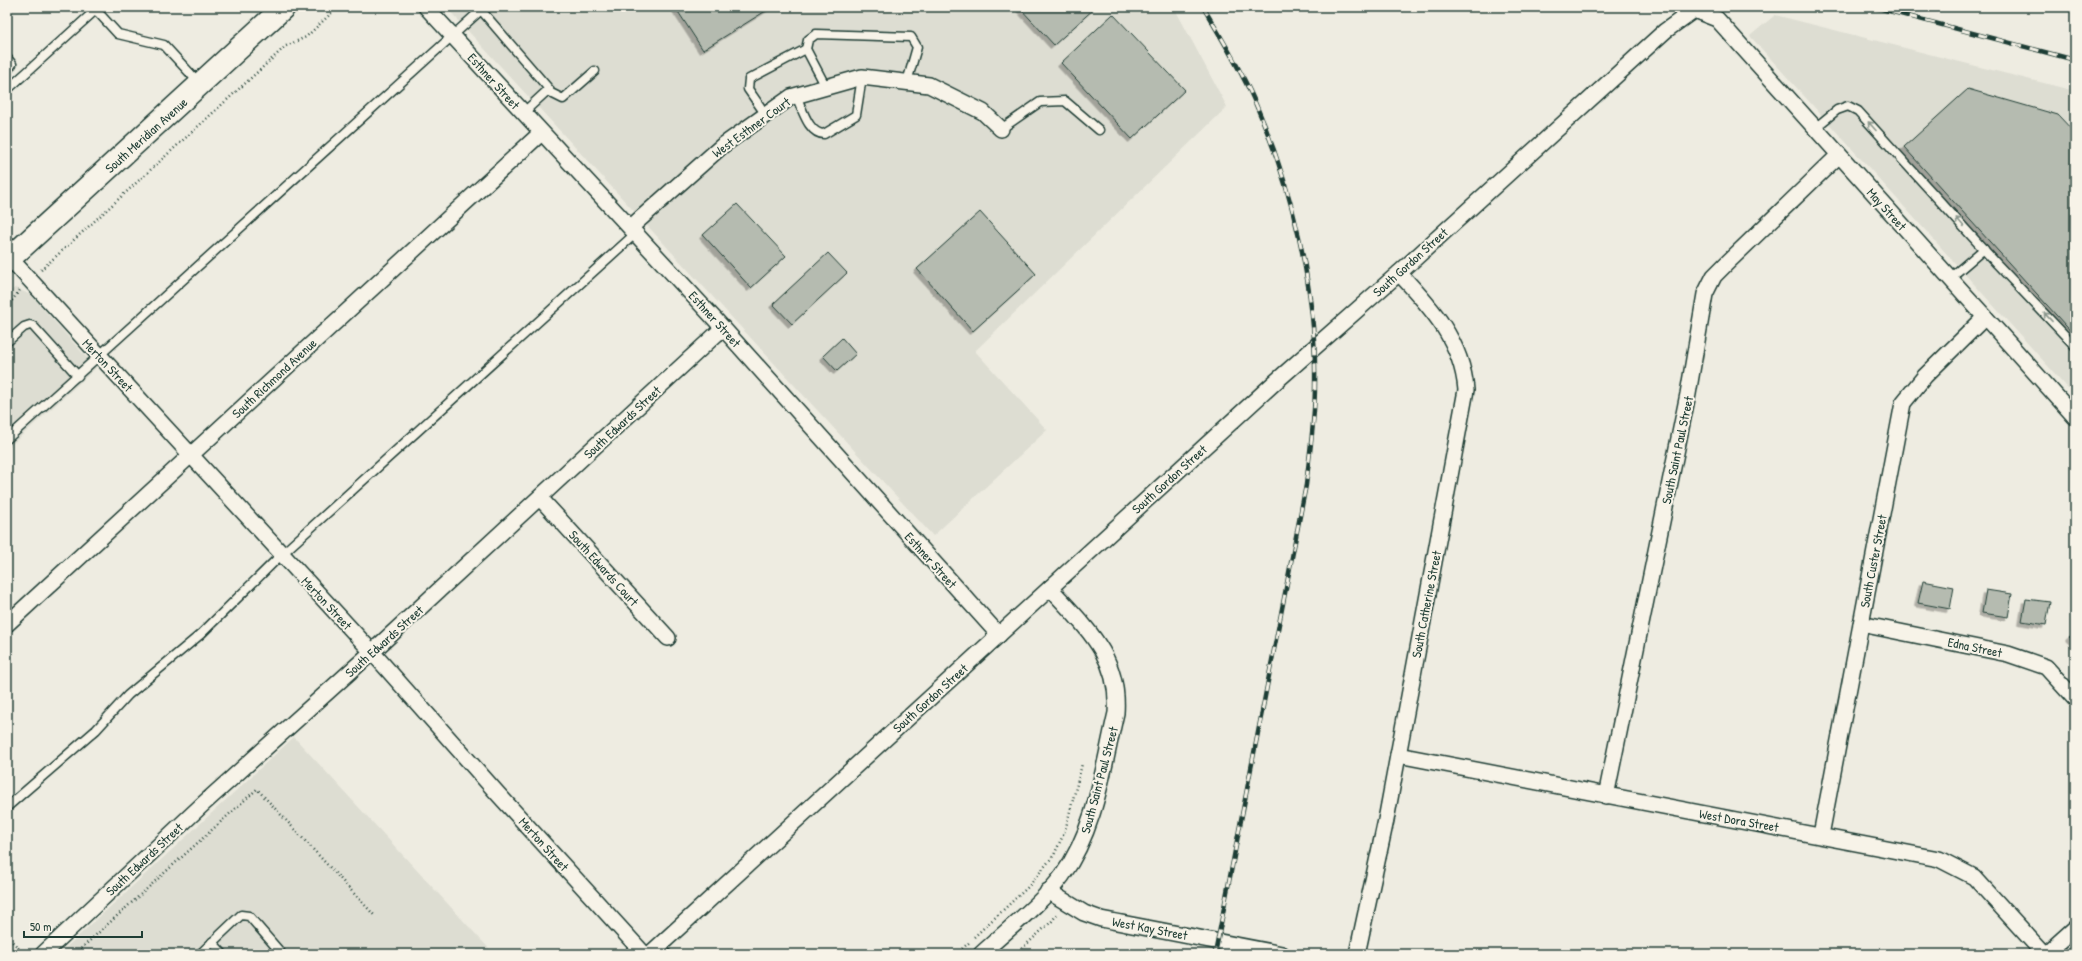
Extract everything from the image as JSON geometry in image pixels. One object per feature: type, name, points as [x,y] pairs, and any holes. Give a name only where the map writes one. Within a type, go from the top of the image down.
[{"type":"main road","name":"South Meridian Avenue","points":[[8,258],[284,7]]},
{"type":"street","name":"Esthner Street","points":[[426,7],[541,133],[634,230],[999,635]]},
{"type":"street","name":"May Street","points":[[1694,10],[1717,20],[2075,417]]},
{"type":"street","name":"South Gordon Street","points":[[659,951],[999,635],[1267,389],[1399,273],[1664,31],[1694,10]]},
{"type":"street","name":"West Esthner Court","points":[[634,230],[722,146],[791,97],[862,77],[929,84],[983,112],[1001,129]]},
{"type":"street","name":"South Richmond Avenue","points":[[7,624],[541,133]]},
{"type":"street","name":"South Saint Paul Street","points":[[1606,796],[1688,394],[1705,294],[1714,276],[1839,155]]},
{"type":"street","name":"Merton Street","points":[[8,258],[30,280],[372,652],[503,800],[644,954]]},
{"type":"street","name":"South Catherine Street","points":[[1357,954],[1398,755],[1466,390],[1465,371],[1450,336],[1426,303],[1399,273]]},
{"type":"street","name":"South Custer Street","points":[[1821,835],[1903,403],[1925,376],[1985,317]]},
{"type":"street","name":"South Edwards Street","points":[[43,954],[202,805],[372,652],[723,328]]},
{"type":"street","name":"South Edwards Court","points":[[540,498],[668,638]]},
{"type":"street","name":"South Saint Paul Street","points":[[981,954],[1048,891],[1061,877],[1076,855],[1088,830],[1116,713],[1118,694],[1108,661],[1099,644],[1050,588]]},
{"type":"street","name":"Edna Street","points":[[1861,624],[2014,656],[2046,667],[2075,699]]},
{"type":"street","name":"West Dora Street","points":[[1398,755],[1606,796],[1821,835],[1939,859],[1974,876],[2045,954]]},
{"type":"street","name":"West Kay Street","points":[[1048,891],[1084,913],[1101,919],[1282,954]]},
{"type":"street","points":[[2045,954],[2075,928]]},
{"type":"lane","points":[[7,90],[98,8],[118,34],[164,45],[201,84]]},
{"type":"lane","points":[[7,439],[482,9],[549,89],[523,113]]},
{"type":"lane","points":[[826,87],[806,49],[808,40],[816,34],[911,37],[917,47],[907,82]]},
{"type":"lane","points":[[766,115],[748,89],[749,79],[806,49]]},
{"type":"lane","points":[[7,58],[12,64],[7,71]]},
{"type":"lane","points":[[547,91],[563,98],[595,71]]},
{"type":"lane","points":[[796,96],[810,126],[820,134],[824,134],[856,115],[862,77]]},
{"type":"lane","points":[[1001,129],[1040,102],[1065,101],[1099,130]]},
{"type":"lane","points":[[1815,128],[1837,110],[1848,106],[1858,111],[2075,346]]},
{"type":"lane","points":[[7,808],[96,730],[128,695],[201,634],[282,554],[634,230]]},
{"type":"lane","points":[[1950,278],[1984,249]]},
{"type":"lane","points":[[7,342],[24,327],[30,325],[33,326],[78,376]]},
{"type":"lane","points":[[200,954],[241,915],[249,916],[282,954]]},
{"type":"lane","points":[[212,942],[222,954]]},
{"type":"path","points":[[7,307],[16,293],[286,46],[306,37],[338,7]]},
{"type":"path","points":[[956,954],[1028,888],[1054,855],[1065,831],[1082,764]]},
{"type":"path","points":[[75,954],[257,789],[374,915]]},
{"type":"path","points":[[1016,954],[1052,921],[1058,913]]},
{"type":"path","points":[[7,936],[24,954]]},
{"type":"shaded area","points":[[446,7],[1174,7],[1227,107],[975,351],[1047,430],[933,536]]},
{"type":"shaded area","points":[[1775,15],[2075,91],[2075,396],[1750,36]]},
{"type":"shaded area","points":[[15,288],[31,295],[96,368],[7,449],[7,292]]},
{"type":"shaded area","points":[[294,737],[494,954],[59,954]]},
{"type":"building","points":[[675,7],[772,7],[703,50]]},
{"type":"building","points":[[1019,7],[1096,7],[1054,45]]},
{"type":"building","points":[[1113,14],[1185,90],[1132,139],[1061,63]]},
{"type":"building","points":[[1968,89],[2058,115],[2075,133],[2075,336],[1904,147]]},
{"type":"building","points":[[737,204],[786,256],[751,288],[703,235]]},
{"type":"building","points":[[980,212],[1036,274],[973,331],[917,269]]},
{"type":"building","points":[[828,253],[847,273],[792,324],[773,304]]},
{"type":"building","points":[[842,338],[856,354],[837,371],[823,356]]},
{"type":"building","points":[[1923,581],[1954,587],[1950,609],[1918,603]]},
{"type":"building","points":[[1986,590],[2012,594],[2008,617],[1982,613]]},
{"type":"building","points":[[2026,599],[2050,602],[2046,625],[2022,621]]},
{"type":"building","points":[[2075,632],[2075,643],[2069,637]]},
{"type":"railway","points":[[1203,7],[1249,88],[1268,133],[1280,168],[1291,203],[1307,276],[1315,349],[1315,398],[1306,485],[1215,954]]},
{"type":"railway","points":[[1874,7],[2075,60]]}]
